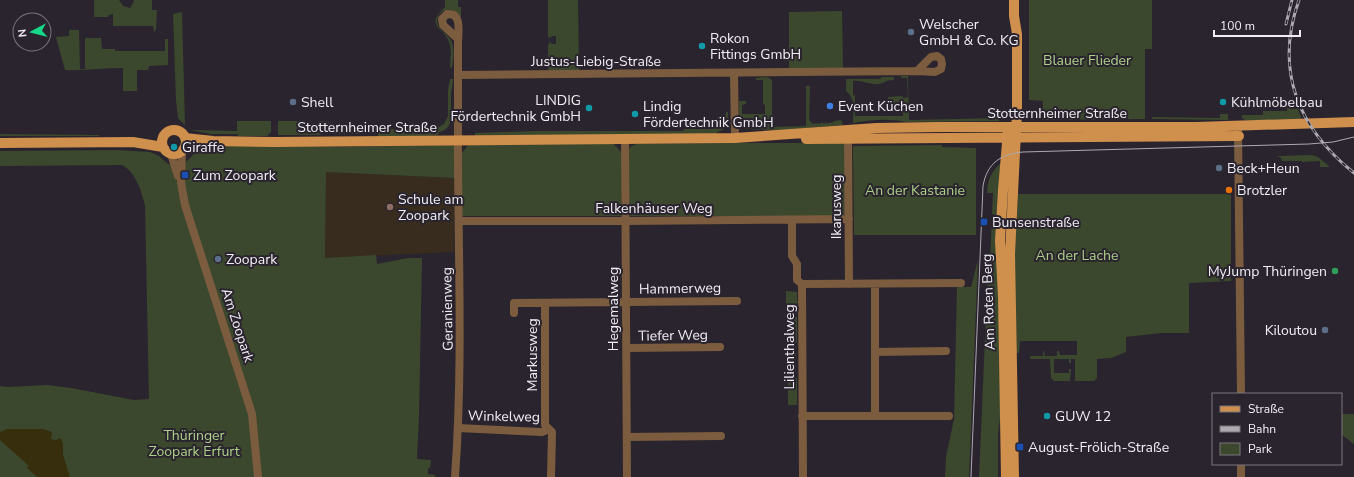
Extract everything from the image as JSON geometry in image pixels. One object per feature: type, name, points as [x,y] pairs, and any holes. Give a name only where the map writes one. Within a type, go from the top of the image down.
[{"type":"main road","points":[[1012,132],[1017,34],[1014,16],[1014,0]]},
{"type":"main road","name":"Stotternheimer Straße","points":[[184,145],[213,141],[458,141],[735,138],[1354,122]]},
{"type":"main road","points":[[173,130],[182,133],[184,145],[178,154],[171,154],[165,150],[163,142],[167,132],[173,130]]},
{"type":"main road","name":"Stotternheimer Straße","points":[[1012,132],[1239,136]]},
{"type":"main road","name":"Am Roten Berg","points":[[1006,477],[1003,296],[1000,241],[1012,132]]},
{"type":"main road","name":"Am Roten Berg","points":[[1012,132],[1010,254],[1014,477]]},
{"type":"main road","points":[[0,144],[163,142]]},
{"type":"street","points":[[458,39],[458,141]]},
{"type":"street","name":"Justus-Liebig-Straße","points":[[458,74],[917,71]]},
{"type":"street","points":[[734,73],[735,138]]},
{"type":"street","points":[[1237,125],[1239,136],[1241,393]]},
{"type":"street","name":"Ikarusweg","points":[[848,135],[849,284]]},
{"type":"street","name":"Hegemalweg","points":[[625,140],[627,477]]},
{"type":"street","name":"Geranienweg","points":[[455,477],[460,360],[458,141]]},
{"type":"street","name":"Am Zoopark","points":[[181,183],[184,145]]},
{"type":"street","name":"Am Zoopark","points":[[171,154],[181,183],[187,210],[252,414],[258,477]]},
{"type":"street","name":"Falkenhäuser Weg","points":[[459,221],[849,219]]},
{"type":"street","name":"Lilienthalweg","points":[[792,220],[792,256],[797,264],[797,280],[802,284],[803,477]]},
{"type":"street","points":[[802,284],[962,283]]},
{"type":"street","points":[[875,284],[875,416]]},
{"type":"street","name":"Hammerweg","points":[[514,313],[514,304],[737,301]]},
{"type":"street","name":"Markusweg","points":[[545,303],[546,425],[548,429]]},
{"type":"street","name":"Tiefer Weg","points":[[627,348],[720,347]]},
{"type":"street","points":[[875,352],[946,351]]},
{"type":"street","points":[[802,416],[949,416]]},
{"type":"street","name":"Winkelweg","points":[[458,428],[542,432],[548,429],[552,432],[552,477]]},
{"type":"street","points":[[627,437],[721,436]]},
{"type":"street","points":[[1241,465],[1241,477]]},
{"type":"shaded area","name":"Schule am Zoopark","points":[[326,172],[454,178],[454,252],[325,258]]},
{"type":"green space","points":[[94,0],[119,0],[123,6],[130,8],[134,1],[133,0],[152,0],[152,10],[157,10],[156,30],[154,32],[153,26],[113,26],[113,14],[109,15],[108,17],[94,17]]},
{"type":"green space","points":[[445,0],[458,0],[458,7],[461,7],[461,18],[456,11],[448,10],[444,11],[438,16],[437,21],[440,29],[450,39],[453,45],[454,53],[452,67],[450,68],[451,51],[449,42],[435,23],[436,19],[439,14],[445,7]]},
{"type":"green space","points":[[548,0],[578,0],[579,70],[548,70],[548,45],[550,42],[552,44],[556,44],[556,36],[552,36],[550,38],[548,37]]},
{"type":"green space","name":"Blauer Flieder","points":[[1029,0],[1152,0],[1152,49],[1145,49],[1145,119],[1042,120],[1043,101],[1029,100]]},
{"type":"green space","points":[[842,11],[843,68],[789,69],[789,12]]},
{"type":"green space","points":[[182,12],[185,125],[178,118],[176,100],[173,14]]},
{"type":"green space","points":[[69,30],[79,30],[80,69],[85,69],[85,38],[101,38],[102,49],[115,49],[115,51],[165,51],[165,39],[168,39],[168,65],[149,66],[148,70],[137,70],[137,91],[123,91],[123,68],[65,70],[56,37],[69,36]]},
{"type":"green space","points":[[901,76],[908,76],[909,120],[1003,118],[998,121],[906,122],[872,120],[853,123],[853,101],[846,91],[846,79],[880,79],[882,77],[894,77],[894,80],[889,80],[879,84],[853,81],[855,116],[903,116],[903,105],[888,105],[888,97],[908,97],[907,78],[901,78]]},
{"type":"green space","points":[[767,77],[772,80],[772,127],[806,126],[806,86],[810,86],[809,120],[813,124],[820,124],[822,122],[824,124],[826,122],[827,124],[841,120],[843,125],[782,130],[744,129],[740,119],[739,101],[746,101],[746,104],[742,105],[742,114],[765,114],[765,105],[763,104],[763,80],[756,80],[756,78]]},
{"type":"green space","points":[[450,79],[453,79],[450,123],[448,127],[439,132],[438,135],[378,138],[378,134],[333,134],[333,130],[330,130],[328,133],[318,121],[325,121],[345,130],[437,128],[444,124],[448,116],[448,90]]},
{"type":"green space","points":[[1287,99],[1290,99],[1292,109],[1298,109],[1302,120],[1245,120],[1242,118],[1242,115],[1263,115],[1263,111],[1287,111]]},
{"type":"green space","points":[[726,112],[728,112],[727,125],[724,129],[717,132],[717,134],[475,136],[475,133],[534,131],[683,131],[684,129],[713,129],[713,125],[717,125],[717,117],[725,117]]},
{"type":"green space","points":[[1220,114],[1228,114],[1228,120],[1152,119],[1152,117],[1220,118]]},
{"type":"green space","points":[[237,121],[271,121],[271,132],[267,136],[238,136],[237,134],[211,134],[190,130],[237,131]]},
{"type":"green space","points":[[278,121],[309,121],[321,135],[278,135]]},
{"type":"green space","points":[[0,134],[99,135],[99,136],[0,136]]},
{"type":"green space","points":[[613,143],[622,153],[621,216],[462,216],[461,154],[468,145]]},
{"type":"green space","points":[[845,143],[846,213],[843,216],[630,216],[628,152],[630,147],[636,144]]},
{"type":"green space","name":"Thüringer Zoopark Erfurt","points":[[224,145],[336,147],[455,145],[455,178],[326,172],[325,258],[376,255],[377,264],[408,258],[422,258],[417,459],[431,460],[430,468],[428,468],[428,474],[435,475],[435,477],[0,477],[0,386],[47,385],[134,400],[149,399],[145,205],[140,188],[131,172],[122,165],[0,166],[0,151],[117,150],[150,152],[159,156],[168,164],[173,165],[186,162],[196,152],[205,147]]},
{"type":"green space","name":"An der Kastanie","points":[[942,145],[942,147],[976,148],[976,235],[854,235],[853,146]]},
{"type":"green space","points":[[1312,155],[1318,157],[1330,167],[1320,167],[1320,161],[1282,161],[1281,158],[1277,156]]},
{"type":"green space","points":[[1002,162],[996,215],[992,214],[993,193],[987,193],[987,188],[995,168]]},
{"type":"green space","name":"An der Lache","points":[[1018,194],[1231,194],[1231,281],[1189,283],[1189,333],[1161,333],[1126,337],[1126,352],[1111,358],[1097,359],[1097,378],[1094,381],[1075,381],[1075,359],[1071,359],[1071,363],[1069,363],[1069,359],[1054,359],[1054,373],[1069,373],[1069,369],[1071,369],[1070,381],[1054,381],[1051,378],[1050,359],[1030,359],[1030,356],[1043,356],[1043,351],[1045,356],[1057,356],[1057,351],[1059,351],[1060,355],[1077,355],[1077,341],[1020,341],[1019,353],[1015,353],[1015,239]]},
{"type":"green space","points":[[992,216],[996,216],[997,223],[1000,294],[1000,418],[998,434],[998,477],[979,477],[988,270],[990,262]]},
{"type":"green space","points":[[978,260],[969,477],[945,477],[946,457],[954,419],[957,287],[971,287]]},
{"type":"green space","points":[[786,291],[797,292],[797,301],[799,302],[796,304],[796,310],[798,311],[796,314],[786,314]]},
{"type":"green space","points":[[786,317],[797,317],[797,343],[786,344]]},
{"type":"green space","points":[[796,346],[796,375],[787,376],[786,348]]},
{"type":"green space","points":[[788,378],[797,378],[797,405],[788,405]]},
{"type":"green space","points":[[1342,414],[1354,414],[1354,444],[1342,435]]},
{"type":"sand","points":[[7,429],[43,429],[52,432],[51,439],[56,440],[60,438],[63,443],[63,455],[70,477],[37,477],[27,468],[29,466],[0,440],[0,432]]},
{"type":"tram line","points":[[971,477],[983,186],[988,171],[996,161],[1008,155],[1023,152],[1309,144],[1333,142],[1354,137]]},
{"type":"railway","points":[[1286,24],[1292,0]]},
{"type":"railway","points":[[1299,0],[1292,26],[1289,50],[1291,74],[1296,96],[1305,117],[1318,137],[1335,156],[1354,173]]},
{"type":"place","name":"Welscher GmbH & Co. KG","points":[[911,32]]},
{"type":"place","name":"Rokon Fittings GmbH","points":[[702,46]]},
{"type":"place","name":"Shell","points":[[293,102]]},
{"type":"place","name":"Kühlmöbelbau","points":[[1223,102]]},
{"type":"place","name":"Event Küchen","points":[[830,106]]},
{"type":"place","name":"LINDIG Fördertechnik GmbH","points":[[589,108]]},
{"type":"place","name":"Lindig Fördertechnik GmbH","points":[[635,114]]},
{"type":"place","name":"Giraffe","points":[[174,147]]},
{"type":"place","name":"Beck+Heun","points":[[1219,168]]},
{"type":"place","name":"Zum Zoopark","points":[[185,175]]},
{"type":"place","name":"Brotzler","points":[[1229,190]]},
{"type":"place","name":"Schule am Zoopark","points":[[390,207]]},
{"type":"place","name":"Bunsenstraße","points":[[984,222]]},
{"type":"place","name":"Zoopark","points":[[218,259]]},
{"type":"place","name":"MyJump Thüringen","points":[[1335,271]]},
{"type":"place","name":"Kiloutou","points":[[1325,330]]},
{"type":"place","name":"GUW 12","points":[[1047,416]]},
{"type":"place","name":"August-Frölich-Straße","points":[[1020,447]]}]
